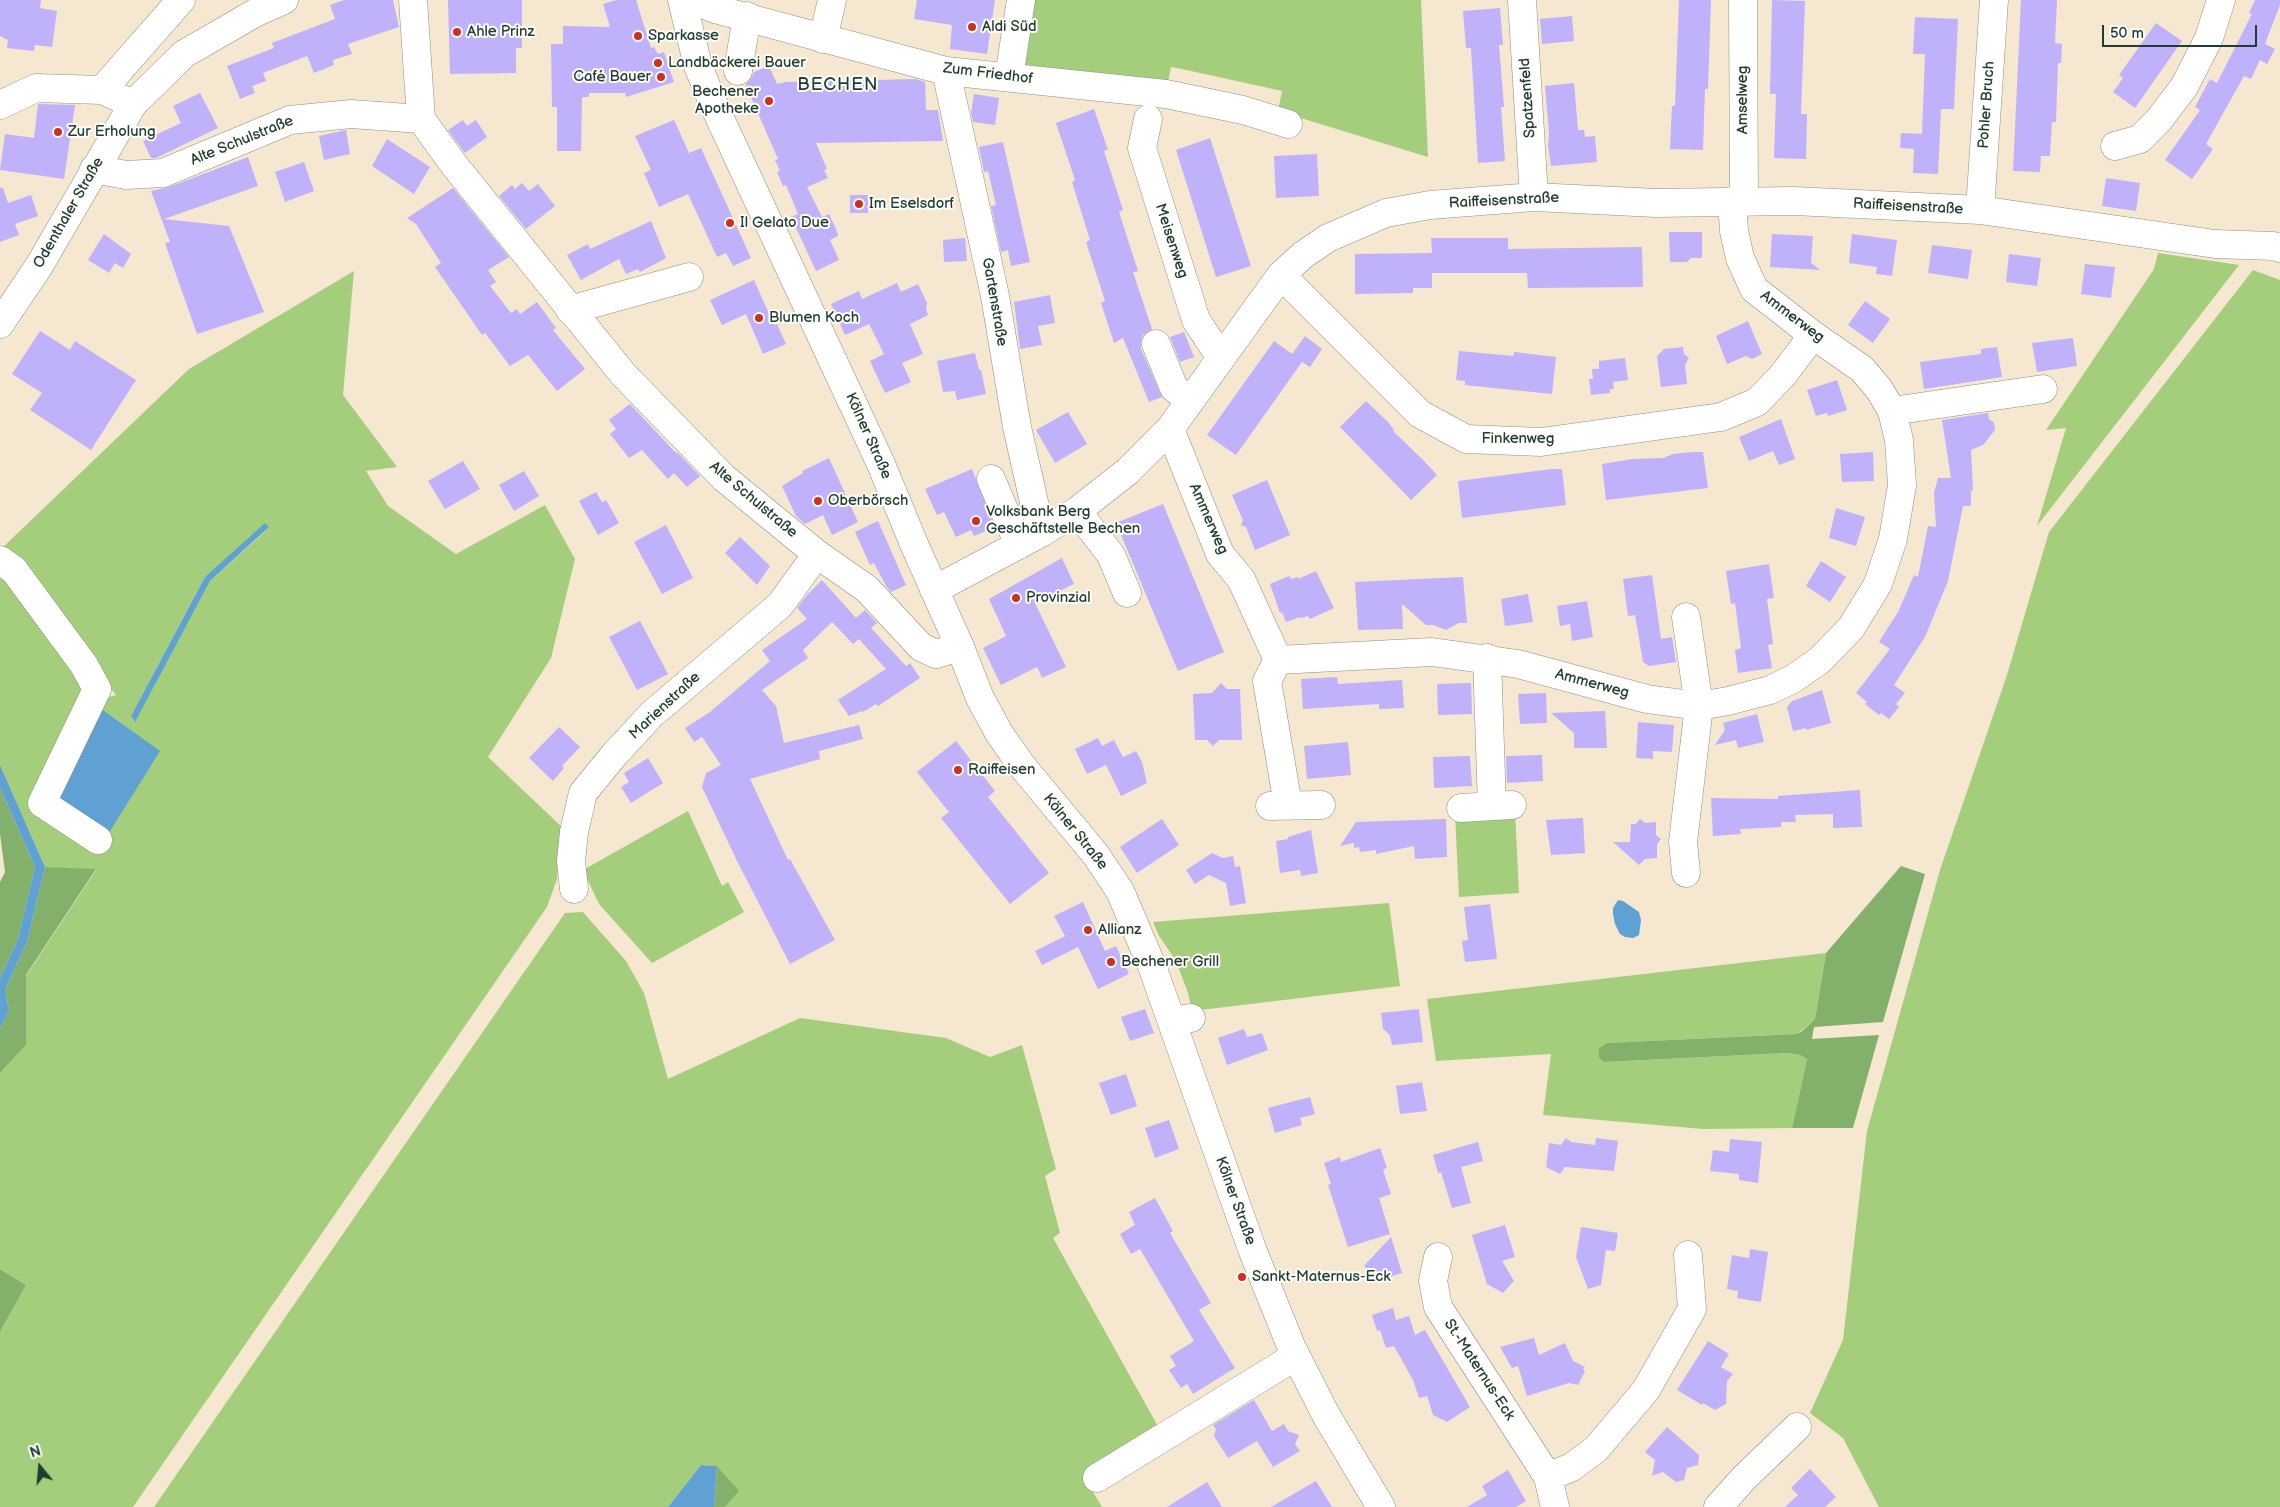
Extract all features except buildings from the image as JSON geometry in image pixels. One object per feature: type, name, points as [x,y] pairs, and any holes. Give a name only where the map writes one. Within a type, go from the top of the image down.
[{"type":"street","points":[[102,90],[180,0]]},
{"type":"street","name":"Odenthaler Straße","points":[[0,324],[38,266],[133,104],[184,54],[255,12],[284,0]]},
{"type":"street","points":[[413,0],[421,119]]},
{"type":"street","name":"Kölner Straße","points":[[682,0],[698,66],[709,92],[877,455],[980,698],[999,733],[1022,766],[1096,855],[1120,891],[1181,1019],[1260,1269],[1296,1356],[1326,1415],[1381,1507]]},
{"type":"street","name":"Zum Friedhof","points":[[693,0],[714,8],[823,39],[946,71],[1166,94],[1243,110],[1288,124]]},
{"type":"street","points":[[823,39],[832,0]]},
{"type":"street","points":[[1009,78],[1021,0]]},
{"type":"street","name":"Spatzenfeld","points":[[1522,0],[1534,196]]},
{"type":"street","name":"Amselweg","points":[[1738,201],[1743,0]]},
{"type":"street","name":"Pohler Bruch","points":[[1980,210],[1994,0]]},
{"type":"street","points":[[2115,146],[2140,139],[2158,121],[2184,87],[2209,38],[2221,0]]},
{"type":"street","points":[[738,71],[747,16]]},
{"type":"street","name":"Gartenstraße","points":[[946,71],[995,296],[1017,427],[1030,539]]},
{"type":"street","points":[[0,105],[36,88],[102,90],[133,104]]},
{"type":"street","name":"Alte Schulstraße","points":[[94,169],[126,175],[163,173],[290,120],[352,114],[421,119],[455,166],[570,310],[623,374],[679,434],[724,478],[817,554],[867,589],[921,647],[936,654],[960,647]]},
{"type":"street","name":"Meisenweg","points":[[1148,119],[1142,148],[1196,320],[1220,358]]},
{"type":"street","name":"Raiffeisenstraße","points":[[934,590],[1030,539],[1077,511],[1128,471],[1170,429],[1281,275],[1303,255],[1328,238],[1386,213],[1430,205],[1534,196],[1656,203],[1794,201],[1980,210],[2214,244],[2276,247]]},
{"type":"street","name":"Ammerweg","points":[[1170,429],[1220,554],[1241,579],[1278,660],[1432,652],[1487,658],[1518,664],[1647,699],[1699,706],[1752,695],[1793,679],[1820,660],[1851,628],[1878,584],[1893,539],[1902,484],[1900,440],[1892,411],[1879,388],[1862,369],[1813,335],[1754,289],[1740,258],[1734,230],[1738,201]]},
{"type":"street","name":"Finkenweg","points":[[1281,275],[1420,414],[1466,439],[1541,442],[1721,418],[1757,402],[1783,375],[1813,335]]},
{"type":"street","points":[[570,310],[689,277]]},
{"type":"street","points":[[1156,344],[1174,388],[1190,401]]},
{"type":"street","points":[[1892,411],[2043,389]]},
{"type":"street","points":[[991,479],[1030,539]]},
{"type":"street","points":[[1077,511],[1111,556],[1127,593]]},
{"type":"street","name":"Marienstraße","points":[[574,889],[571,861],[574,832],[583,793],[614,755],[652,714],[780,605],[817,554]]},
{"type":"street","points":[[0,560],[14,570],[84,665],[97,689],[42,804],[98,840]]},
{"type":"street","points":[[1686,617],[1699,706],[1683,834],[1686,873]]},
{"type":"street","points":[[1461,808],[1502,806],[1487,658]]},
{"type":"street","points":[[1278,660],[1267,681],[1279,805],[1320,805]]},
{"type":"street","points":[[1548,1476],[1572,1467],[1596,1449],[1646,1390],[1692,1309],[1688,1255]]},
{"type":"street","name":"St.-Maternus-Eck","points":[[1438,1257],[1433,1281],[1438,1307],[1548,1476],[1555,1507]]},
{"type":"street","points":[[1097,1478],[1296,1356]]},
{"type":"street","points":[[1718,1507],[1744,1478],[1797,1426]]},
{"type":"green space","points":[[1008,0],[1421,0],[1428,157],[1278,111],[1282,91],[1182,69],[1171,67],[1167,87],[998,68]]},
{"type":"green space","points":[[2158,253],[2239,265],[2037,526],[2066,428],[2046,430],[2154,269]]},
{"type":"green space","points":[[2253,270],[2280,280],[2280,1507],[1879,1507],[1843,1438],[1810,1413],[1843,1340],[1867,1131],[1940,870],[2007,675],[2049,532]]},
{"type":"green space","points":[[354,271],[343,395],[397,467],[366,471],[388,506],[456,554],[545,505],[575,559],[551,658],[488,757],[564,829],[560,840],[557,879],[547,907],[133,1507],[0,1507],[0,1332],[26,1285],[0,1269],[0,1073],[26,1045],[26,976],[96,870],[45,867],[0,765],[0,565],[11,573],[92,702],[116,695],[0,550],[189,369]],"holes":[[[269,528],[210,581],[134,721],[131,716],[205,577]]]},
{"type":"green space","points":[[0,788],[35,867],[18,939],[0,978],[0,882],[5,872],[0,834]]},
{"type":"green space","points":[[688,811],[722,886],[728,882],[744,912],[652,963],[599,904],[583,870]]},
{"type":"green space","points":[[1515,812],[1519,893],[1459,897],[1455,814]]},
{"type":"green space","points":[[1901,866],[1925,874],[1883,1022],[1814,1027],[1812,1039],[1879,1035],[1853,1128],[1792,1128],[1807,1059],[1800,1055],[1787,1053],[1604,1062],[1599,1058],[1599,1048],[1607,1043],[1797,1034],[1802,1031],[1815,1019],[1826,953]]},
{"type":"green space","points":[[45,867],[96,869],[26,975],[26,1045],[0,1073],[0,1029],[9,1010],[5,990],[27,942]]},
{"type":"green space","points":[[1389,903],[1400,986],[1192,1011],[1188,993],[1176,961],[1159,936],[1153,922]]},
{"type":"green space","points":[[583,912],[626,961],[644,993],[668,1079],[800,1018],[946,1038],[990,1057],[1022,1045],[1056,1169],[1045,1176],[1060,1233],[1053,1238],[1160,1430],[1085,1479],[1102,1507],[725,1507],[738,1491],[717,1466],[701,1465],[668,1507],[154,1507],[565,913]]},
{"type":"green space","points":[[1826,953],[1815,1019],[1797,1034],[1607,1043],[1599,1048],[1599,1058],[1604,1062],[1787,1053],[1800,1055],[1807,1059],[1792,1128],[1703,1129],[1543,1115],[1551,1054],[1436,1061],[1427,999]]},
{"type":"green space","points":[[0,1269],[26,1285],[0,1332]]},
{"type":"green space","points":[[717,1466],[739,1491],[725,1507],[714,1507]]},
{"type":"water","points":[[265,523],[269,527],[210,581],[135,722],[131,716],[205,577]]},
{"type":"water","points":[[97,706],[160,751],[107,836],[52,800]]},
{"type":"water","points":[[0,765],[45,867],[27,942],[5,990],[9,1010],[0,1029],[0,978],[18,939],[35,867],[0,788]]},
{"type":"water","points":[[1618,900],[1623,901],[1639,912],[1641,920],[1639,935],[1633,938],[1620,934],[1615,924],[1613,908]]},
{"type":"water","points":[[701,1465],[717,1466],[714,1507],[668,1507]]},
{"type":"place","name":"Aldi Süd","points":[[972,27]]},
{"type":"place","name":"Ahle Prinz","points":[[457,32]]},
{"type":"place","name":"Sparkasse","points":[[638,36]]},
{"type":"place","name":"Landbäckerei Bauer","points":[[658,63]]},
{"type":"place","name":"Café Bauer","points":[[661,77]]},
{"type":"place","name":"Bechener Apotheke","points":[[769,101]]},
{"type":"place","name":"Zur Erholung","points":[[58,132]]},
{"type":"place","name":"Im Eselsdorf","points":[[859,204]]},
{"type":"place","name":"Il Gelato Due","points":[[730,223]]},
{"type":"place","name":"Blumen Koch","points":[[759,318]]},
{"type":"place","name":"Oberbörsch","points":[[818,501]]},
{"type":"place","name":"Volksbank Berg Geschäftstelle Bechen","points":[[976,521]]},
{"type":"place","name":"Provinzial","points":[[1016,598]]},
{"type":"place","name":"Raiffeisen","points":[[958,770]]},
{"type":"place","name":"Allianz","points":[[1088,930]]},
{"type":"place","name":"Bechener Grill","points":[[1111,962]]},
{"type":"place","name":"Sankt-Maternus-Eck","points":[[1242,1277]]},
{"type":"district","name":"BECHEN","points":[[838,85]]}]
